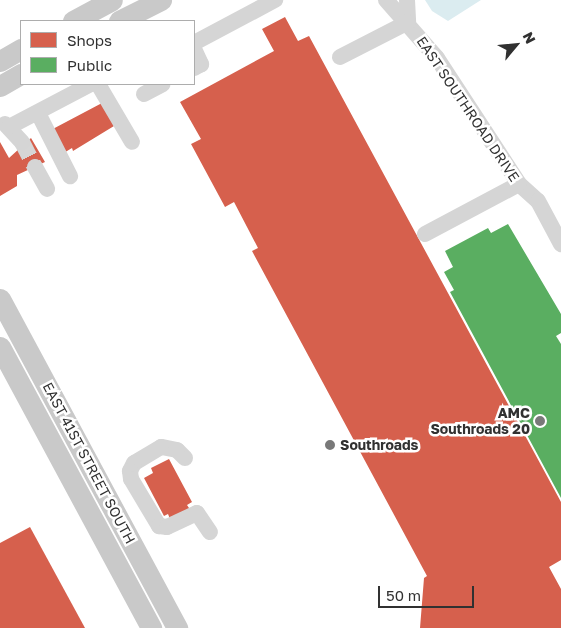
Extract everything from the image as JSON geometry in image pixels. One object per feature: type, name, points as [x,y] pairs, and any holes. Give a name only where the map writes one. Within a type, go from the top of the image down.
[{"type":"main road","points":[[121,20],[161,0]]},
{"type":"main road","points":[[75,20],[107,1]]},
{"type":"main road","points":[[0,61],[20,50]]},
{"type":"main road","points":[[0,86],[20,75]]},
{"type":"main road","name":"EAST 41ST STREET SOUTH","points":[[0,299],[177,628]]},
{"type":"main road","name":"EAST 41ST STREET SOUTH","points":[[0,347],[151,628]]},
{"type":"main road","points":[[64,465],[83,454]]},
{"type":"lane","points":[[195,42],[275,0]]},
{"type":"lane","name":"EAST SOUTHROAD DRIVE","points":[[386,0],[408,22],[439,60],[519,184],[538,201],[561,244]]},
{"type":"lane","name":"EAST SOUTHROAD DRIVE","points":[[407,0],[408,22]]},
{"type":"lane","points":[[340,57],[408,22]]},
{"type":"lane","points":[[195,51],[201,64],[195,67]]},
{"type":"lane","points":[[22,142],[7,126],[89,85]]},
{"type":"lane","points":[[99,85],[132,142]]},
{"type":"lane","points":[[144,94],[161,85]]},
{"type":"lane","points":[[38,112],[70,176]]},
{"type":"lane","points":[[35,167],[47,188]]},
{"type":"lane","points":[[426,234],[519,184]]},
{"type":"lane","points":[[185,458],[177,450],[161,447],[134,464],[130,472],[131,479],[159,526],[167,527],[197,513],[210,532]]},
{"type":"shaded area","points":[[425,0],[481,0],[448,21],[432,11]]},
{"type":"building: Shops","points":[[285,17],[298,41],[309,36],[561,502],[561,560],[549,567],[561,589],[561,628],[420,628],[424,578],[427,576],[252,251],[258,248],[234,202],[225,207],[191,144],[201,139],[180,102],[274,51],[262,29]]},
{"type":"building: Shops","points":[[102,103],[114,126],[73,151],[72,148],[62,154],[49,131]]},
{"type":"building: Shops","points":[[31,138],[45,162],[17,175],[17,186],[0,196],[0,142],[9,158]]},
{"type":"building: Shops","points":[[169,459],[192,502],[187,505],[191,511],[170,519],[168,514],[164,516],[144,478],[153,473],[151,468]]},
{"type":"building: Shops","points":[[30,527],[85,628],[0,628],[0,543]]},
{"type":"building: Public","name":"AMC Southroads 20","points":[[508,224],[561,314],[561,333],[556,336],[561,344],[561,498],[450,292],[454,290],[444,272],[453,267],[445,251],[488,228],[491,233]]},
{"type":"tunnel","points":[[22,142],[35,167]]},
{"type":"place","name":"AMC Southroads 20","points":[[540,421]]},
{"type":"place","name":"Southroads","points":[[330,445]]}]
